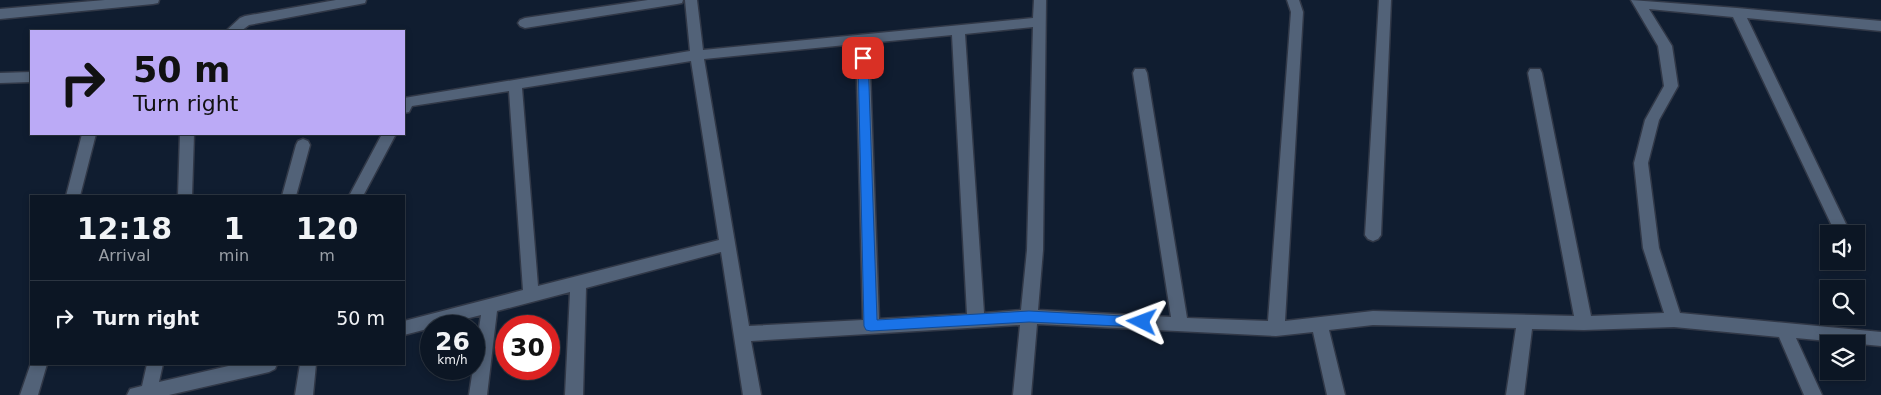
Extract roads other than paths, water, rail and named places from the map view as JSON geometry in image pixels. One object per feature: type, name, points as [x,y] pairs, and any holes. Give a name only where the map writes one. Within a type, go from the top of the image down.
[{"type":"street","points":[[0,14],[153,0]]},
{"type":"street","points":[[234,30],[246,21],[360,0]]},
{"type":"street","points":[[525,23],[677,0]]},
{"type":"street","points":[[691,0],[697,55],[752,395]]},
{"type":"street","points":[[1022,395],[1035,250],[1040,0]]},
{"type":"street","points":[[1276,328],[1297,12],[1293,0]]},
{"type":"street","points":[[1373,235],[1385,0]]},
{"type":"street","points":[[1638,2],[1881,26]]},
{"type":"street","points":[[1638,2],[1665,46],[1671,86],[1652,120],[1641,163],[1651,248],[1674,320]]},
{"type":"street","points":[[1737,12],[1838,224]]},
{"type":"street","points":[[405,106],[407,102],[697,55],[1040,22]]},
{"type":"street","points":[[958,30],[976,320]]},
{"type":"street","points":[[862,39],[871,326]]},
{"type":"street","points":[[1140,73],[1180,324]]},
{"type":"street","points":[[1535,73],[1584,323]]},
{"type":"street","points":[[0,78],[30,77]]},
{"type":"street","points":[[515,84],[531,294]]},
{"type":"street","points":[[73,195],[89,135]]},
{"type":"street","points":[[185,195],[187,135]]},
{"type":"street","points":[[357,195],[388,135]]},
{"type":"street","points":[[289,195],[303,146]]},
{"type":"street","points":[[405,328],[728,244]]},
{"type":"street","points":[[574,395],[578,282]]},
{"type":"street","points":[[478,395],[490,305]]},
{"type":"street","points":[[743,334],[1029,317],[1276,328],[1374,318],[1584,323],[1674,320],[1881,339]]},
{"type":"street","points":[[1514,395],[1525,321]]},
{"type":"street","points":[[1319,324],[1336,395]]},
{"type":"street","points":[[1784,330],[1813,395]]},
{"type":"street","points":[[28,395],[39,365]]},
{"type":"street","points":[[144,394],[155,365]]},
{"type":"street","points":[[144,394],[241,367],[260,365]]},
{"type":"street","points":[[304,395],[308,365]]}]
